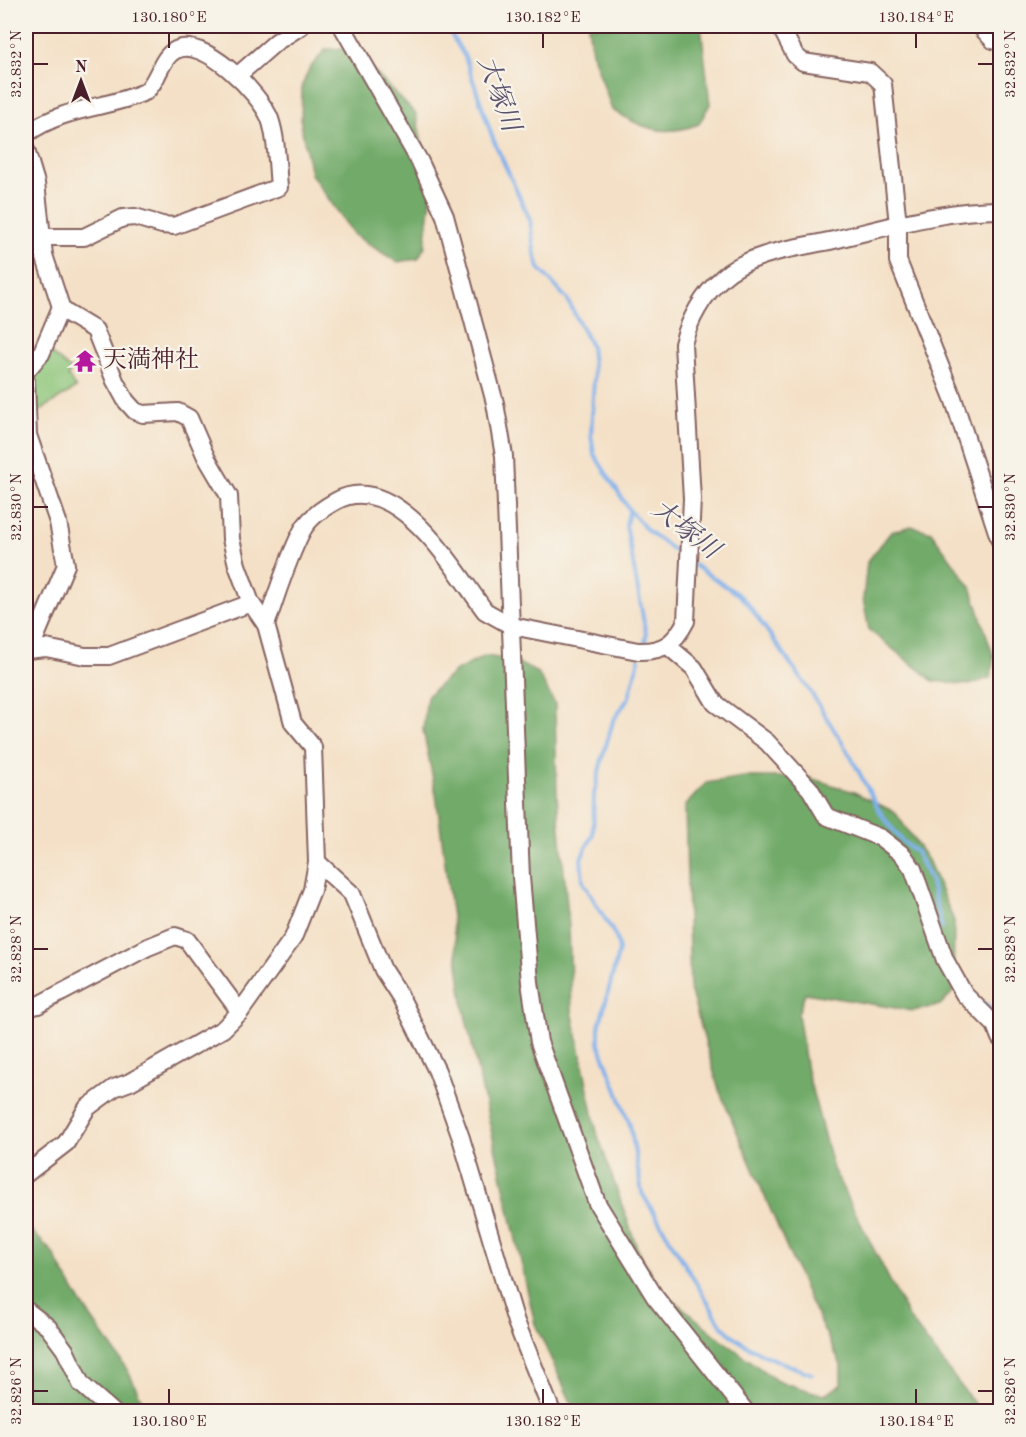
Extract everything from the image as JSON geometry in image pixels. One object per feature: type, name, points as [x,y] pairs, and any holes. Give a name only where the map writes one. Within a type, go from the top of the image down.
[{"type":"street","points":[[237,76],[276,42],[301,26]]},
{"type":"street","points":[[342,26],[420,162],[446,216],[495,403],[504,456],[520,877],[530,982],[539,1042],[597,1203],[655,1297],[746,1412]]},
{"type":"street","points":[[780,26],[795,54],[803,62],[863,70],[880,79],[886,111],[897,224],[898,261],[953,398],[1000,541]]},
{"type":"street","points":[[980,26],[993,40],[1000,42]]},
{"type":"street","points":[[26,134],[38,125],[73,110],[145,92],[150,88],[171,54],[177,49],[194,50],[208,55],[237,76],[270,118],[279,188],[174,226],[143,219],[123,218],[84,237],[43,237]]},
{"type":"street","points":[[26,150],[36,183],[44,255],[61,307],[65,312],[95,330],[115,381],[126,401],[135,411],[143,414],[178,412],[189,418],[206,457],[214,466],[229,496],[231,539],[251,603],[266,625],[293,723],[313,747],[317,862],[312,890],[292,938],[240,1012],[222,1029],[130,1082],[114,1088],[95,1101],[87,1108],[66,1143],[26,1174]]},
{"type":"street","points":[[266,625],[302,530],[327,506],[340,498],[362,495],[383,500],[404,512],[429,536],[485,610],[512,626],[638,651],[653,652],[668,646],[678,636],[686,621],[692,499],[683,344],[687,327],[696,310],[722,278],[759,257],[897,224],[972,210],[1000,210]]},
{"type":"street","points":[[26,371],[41,354],[61,307]]},
{"type":"street","points":[[26,381],[28,435],[58,522],[66,557],[65,571],[28,649],[85,656],[109,656],[251,603]]},
{"type":"street","points":[[668,646],[694,668],[716,703],[767,742],[810,789],[826,816],[881,838],[903,855],[913,869],[945,960],[964,994],[995,1025],[1000,1038]]},
{"type":"street","points":[[317,862],[352,894],[383,970],[401,998],[437,1071],[461,1138],[516,1322],[552,1412]]},
{"type":"street","points":[[26,1008],[38,1005],[148,947],[176,936],[187,940],[240,1012]]},
{"type":"street","points":[[26,1310],[48,1327],[64,1350],[81,1384],[113,1412]]},
{"type":"green space","points":[[588,26],[701,26],[710,104],[699,124],[674,130],[654,129],[634,122],[612,110],[592,52]]},
{"type":"green space","points":[[326,49],[343,49],[366,63],[416,114],[432,192],[425,246],[418,259],[397,262],[354,235],[311,174],[301,126],[302,86],[309,69]]},
{"type":"green space","points":[[52,354],[71,370],[68,376],[76,388],[33,415],[34,371]]},
{"type":"green space","points":[[911,526],[931,532],[971,587],[994,658],[990,678],[970,685],[933,681],[869,630],[863,599],[867,562],[891,532]]},
{"type":"green space","points":[[485,656],[512,660],[538,673],[555,704],[557,795],[569,927],[572,1011],[597,1133],[637,1248],[660,1289],[717,1336],[777,1381],[824,1395],[841,1385],[841,1365],[808,1297],[719,1090],[690,989],[685,806],[706,783],[743,777],[807,777],[854,792],[895,812],[928,860],[954,921],[953,992],[940,1005],[913,1011],[805,993],[798,1014],[807,1071],[833,1169],[909,1318],[980,1411],[575,1411],[535,1324],[464,1010],[436,794],[423,730],[427,696],[454,672]]},
{"type":"green space","points":[[26,1225],[52,1252],[82,1304],[128,1371],[147,1411],[26,1411]]},
{"type":"waterway","name":"大塚川","points":[[446,26],[465,57],[493,139],[530,220],[539,268],[567,299],[591,346],[594,377],[591,435],[594,454],[630,511],[648,531],[685,559]]},
{"type":"waterway","points":[[629,512],[626,525],[646,634],[645,643]]},
{"type":"waterway","name":"大塚川","points":[[694,565],[739,595],[748,604],[810,691],[851,757],[881,814],[901,840],[916,852],[930,879],[942,928]]},
{"type":"waterway","points":[[639,659],[629,697],[613,721],[594,794],[593,834],[581,858],[583,882],[616,937],[619,950],[599,1027],[599,1044],[630,1125],[642,1193],[722,1326],[731,1335],[753,1349],[812,1374]]},
{"type":"waterway","name":"大塚川","points":[[984,1003],[1000,1017]]},
{"type":"place","name":"天満神社","points":[[85,361]]}]
